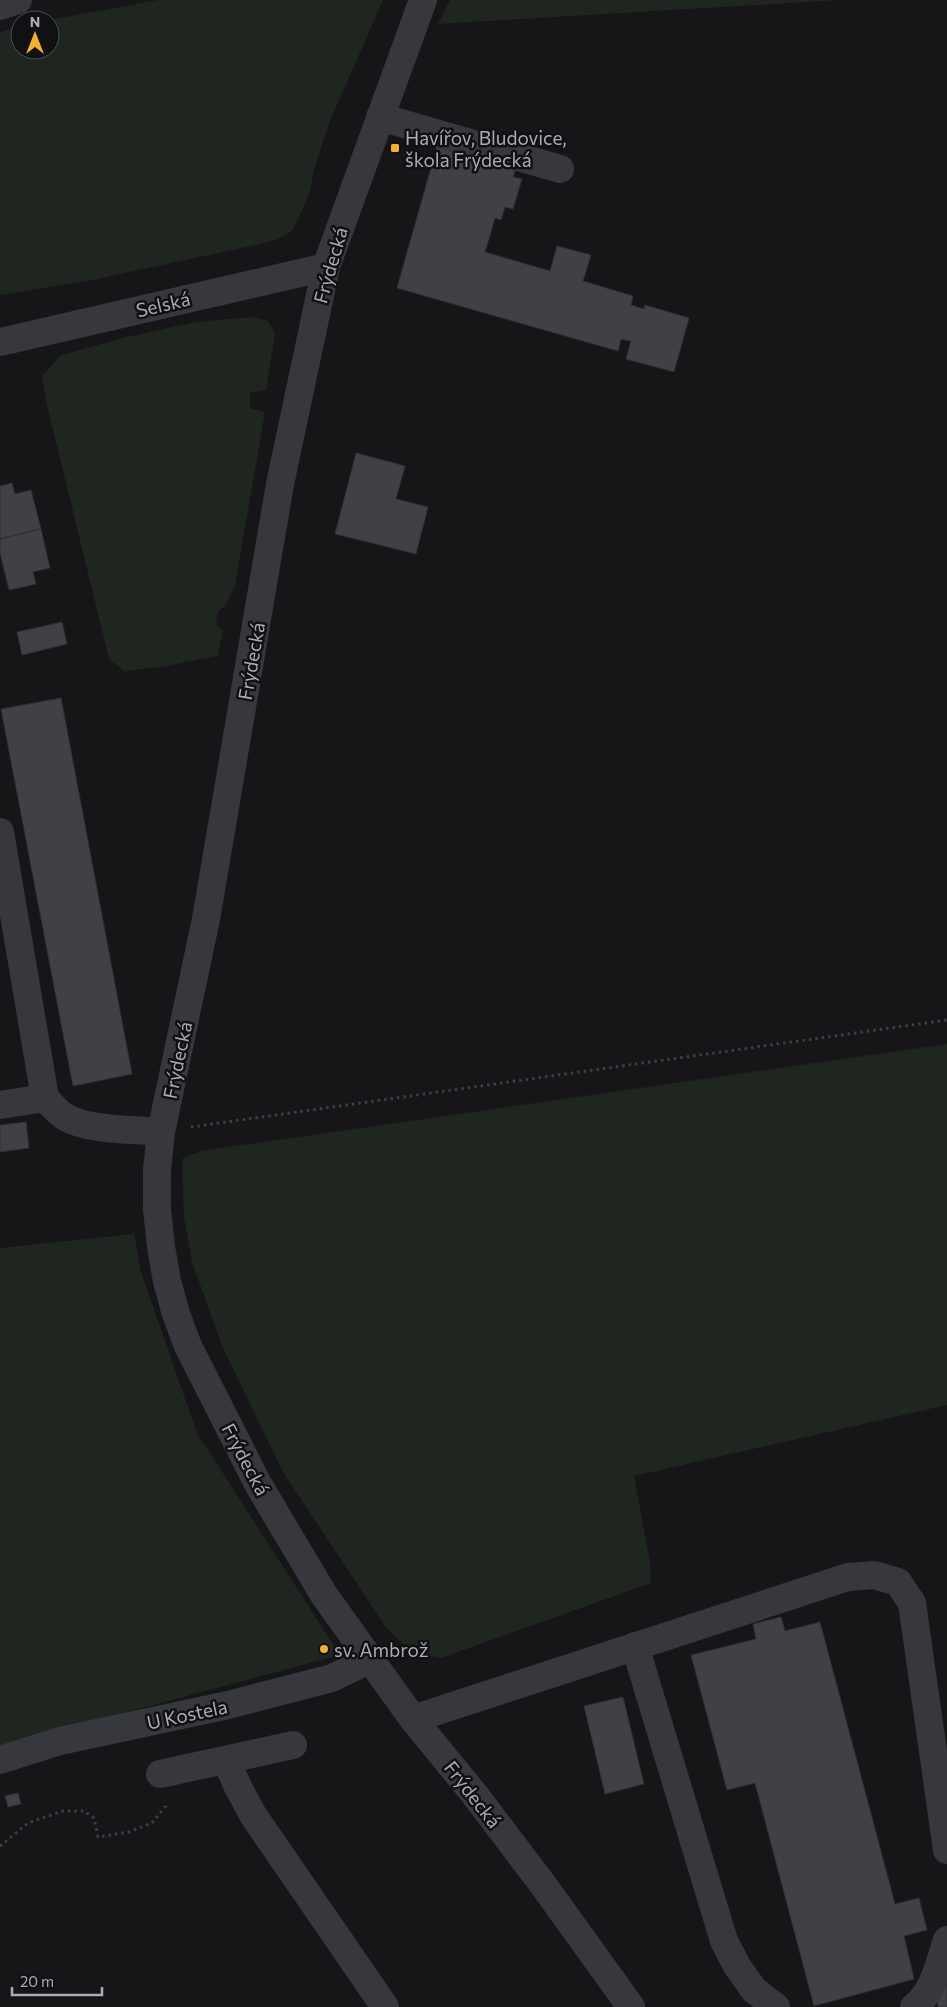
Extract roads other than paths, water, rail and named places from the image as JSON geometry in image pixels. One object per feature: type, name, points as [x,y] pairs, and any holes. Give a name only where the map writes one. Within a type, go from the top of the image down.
[{"type":"street","points":[[0,6],[18,0]]},
{"type":"street","name":"Frýdecká","points":[[423,0],[326,267],[280,484],[206,918],[161,1132],[157,1170],[157,1209],[161,1248],[169,1289],[188,1346],[258,1484],[324,1594],[413,1719],[475,1794],[631,2007]]},
{"type":"street","points":[[380,117],[560,169]]},
{"type":"street","name":"Selská","points":[[0,342],[326,267]]},
{"type":"street","points":[[0,832],[44,1098],[64,1116],[81,1123],[99,1127],[161,1132]]},
{"type":"street","points":[[0,1105],[44,1098]]},
{"type":"street","points":[[413,1719],[848,1577],[874,1575],[898,1582],[912,1603],[947,1850]]},
{"type":"street","points":[[635,1646],[724,1941],[737,1966],[754,1990],[776,2007]]},
{"type":"street","name":"U Kostela","points":[[0,1760],[60,1741],[228,1705],[332,1678],[372,1659]]},
{"type":"street","points":[[160,1774],[293,1745]]},
{"type":"street","points":[[226,1760],[238,1788],[253,1815],[385,2007]]},
{"type":"street","points":[[914,2007],[926,1996],[947,1940]]},
{"type":"place","name":"Havířov, Bludovice, škola Frýdecká","points":[[395,148]]},
{"type":"place","name":"sv. Ambrož","points":[[324,1649]]}]
